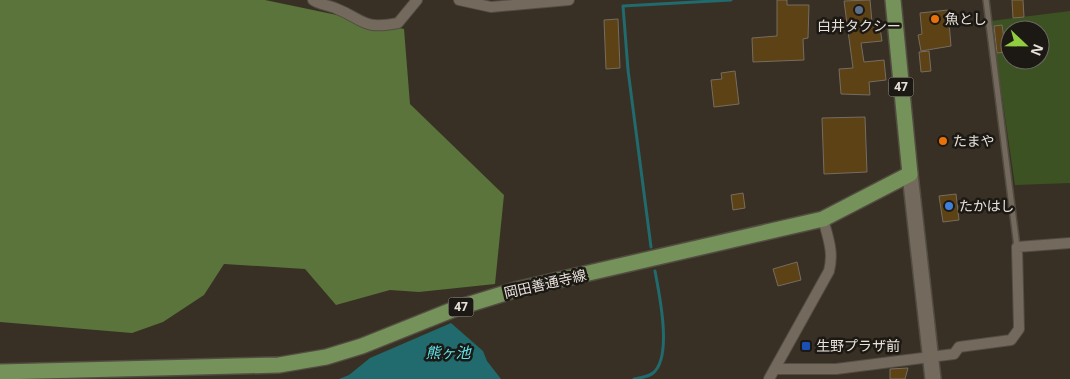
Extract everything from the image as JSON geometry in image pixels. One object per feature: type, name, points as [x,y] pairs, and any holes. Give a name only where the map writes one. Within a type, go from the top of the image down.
[{"type":"main road","name":"47","points":[[893,0],[910,174]]},
{"type":"main road","name":"岡田善通寺線","points":[[0,372],[49,375],[144,374],[279,366],[326,357],[362,346],[457,308],[515,290],[823,219],[910,174]]},
{"type":"street","points":[[313,0],[337,4],[359,22],[372,26],[398,23],[417,0]]},
{"type":"street","points":[[459,0],[491,8],[569,0]]},
{"type":"street","points":[[910,174],[933,379]]},
{"type":"street","points":[[769,379],[829,271],[832,259],[831,246],[823,219]]},
{"type":"street","points":[[775,369],[836,370],[954,354],[959,347],[1011,340],[1019,329],[1018,247],[1070,243]]},
{"type":"lane","points":[[986,0],[1018,247]]},
{"type":"green space","points":[[0,0],[265,0],[404,29],[410,104],[504,195],[495,284],[419,292],[390,290],[336,305],[305,269],[224,264],[204,295],[163,322],[132,333],[0,322]]},
{"type":"green space","points":[[1070,11],[1070,183],[1015,185],[991,21]]},
{"type":"water","name":"熊ヶ池","points":[[451,323],[483,351],[487,361],[501,379],[339,379],[349,375],[370,358]]},
{"type":"building","points":[[777,0],[787,0],[787,5],[809,5],[808,38],[803,39],[804,60],[753,62],[752,38],[777,36]]},
{"type":"building","points":[[870,0],[872,22],[879,21],[882,41],[861,43],[864,62],[884,60],[886,80],[869,82],[870,95],[841,94],[839,69],[853,68],[844,1]]},
{"type":"building","points":[[1012,0],[1023,0],[1024,17],[1013,18]]},
{"type":"building","points":[[948,10],[951,46],[921,51],[918,35],[922,34],[920,13]]},
{"type":"building","points":[[618,19],[620,68],[606,69],[604,20]]},
{"type":"building","points":[[1000,25],[1000,53],[997,53],[994,26]]},
{"type":"building","points":[[929,51],[931,71],[921,72],[919,52]]},
{"type":"building","points":[[735,71],[739,104],[714,107],[711,80],[722,79],[721,73]]},
{"type":"building","points":[[865,117],[867,172],[824,174],[822,118]]},
{"type":"building","points":[[743,193],[745,208],[733,210],[731,195]]},
{"type":"building","points":[[956,194],[959,220],[943,222],[939,196]]},
{"type":"building","points":[[797,262],[801,280],[778,286],[773,269]]},
{"type":"building","points":[[908,368],[905,379],[890,379],[890,369]]},
{"type":"waterway","points":[[651,247],[628,70],[623,6],[731,0]]},
{"type":"waterway","points":[[634,379],[653,373],[659,365],[662,353],[663,324],[655,271]]},
{"type":"place","name":"白井タクシー","points":[[859,10]]},
{"type":"place","name":"魚とし","points":[[935,19]]},
{"type":"place","name":"たまや","points":[[943,141]]},
{"type":"place","name":"たかはし","points":[[949,206]]},
{"type":"place","name":"生野プラザ前","points":[[806,346]]}]
